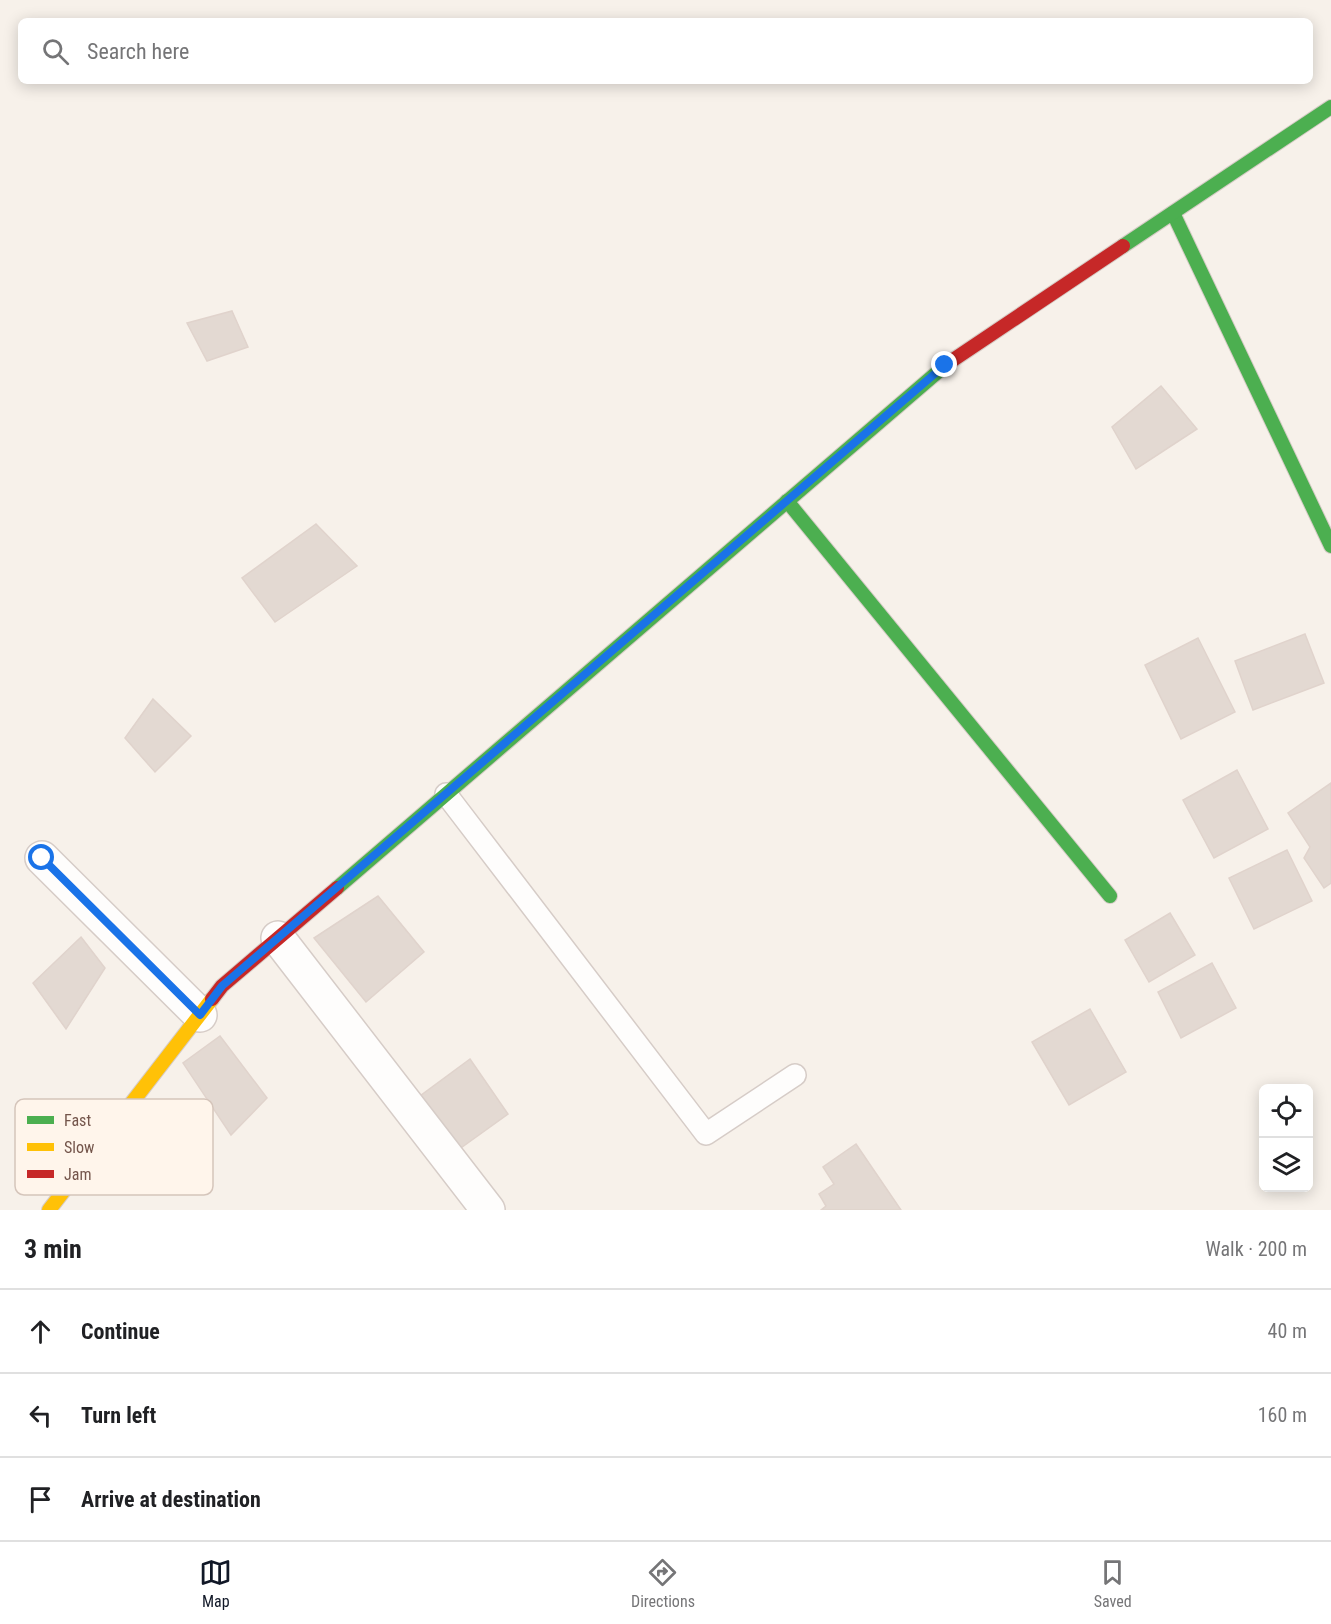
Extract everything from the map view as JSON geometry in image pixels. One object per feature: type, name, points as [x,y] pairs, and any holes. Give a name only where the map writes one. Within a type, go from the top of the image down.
[{"type":"main road","points":[[135,1099],[222,986],[945,365],[1331,107]]},
{"type":"main road","points":[[1173,213],[1331,546]]},
{"type":"main road","points":[[787,501],[1110,896]]},
{"type":"main road","points":[[49,1210],[61,1195]]},
{"type":"street","points":[[42,858],[200,1015]]},
{"type":"street","points":[[278,938],[488,1210]]},
{"type":"lane","points":[[446,794],[706,1134],[795,1075]]},
{"type":"building","points":[[232,311],[248,347],[207,361],[187,323]]},
{"type":"building","points":[[1161,386],[1197,429],[1136,469],[1112,427]]},
{"type":"building","points":[[316,524],[357,566],[275,622],[242,578]]},
{"type":"building","points":[[1305,634],[1324,683],[1253,710],[1235,661]]},
{"type":"building","points":[[1198,638],[1235,712],[1181,739],[1145,665]]},
{"type":"building","points":[[153,699],[191,736],[155,772],[125,738]]},
{"type":"building","points":[[1237,770],[1268,829],[1214,858],[1183,800]]},
{"type":"building","points":[[1331,783],[1331,883],[1324,888],[1304,858],[1310,847],[1288,813]]},
{"type":"building","points":[[1287,850],[1312,901],[1254,929],[1229,878]]},
{"type":"building","points":[[378,896],[424,952],[366,1002],[314,938]]},
{"type":"building","points":[[1170,913],[1195,955],[1149,982],[1125,940]]},
{"type":"building","points":[[81,937],[105,968],[66,1029],[33,983]]},
{"type":"building","points":[[1212,963],[1236,1008],[1181,1038],[1158,992]]},
{"type":"building","points":[[1090,1009],[1126,1072],[1069,1105],[1032,1042]]},
{"type":"building","points":[[220,1036],[267,1098],[231,1135],[213,1108],[213,1099],[207,1099],[183,1063]]},
{"type":"building","points":[[470,1059],[508,1114],[458,1150],[420,1096]]},
{"type":"building","points":[[856,1144],[901,1210],[821,1210],[826,1206],[819,1194],[834,1184],[823,1167]]},
{"type":"traffic: fast","points":[[1123,246],[1331,107]]},
{"type":"traffic: fast","points":[[1173,213],[1331,546]]},
{"type":"traffic: fast","points":[[337,888],[947,364]]},
{"type":"traffic: fast","points":[[787,501],[1110,896]]},
{"type":"traffic: slow","points":[[135,1099],[212,999]]},
{"type":"traffic: slow","points":[[49,1210],[61,1195]]},
{"type":"traffic: jam","points":[[947,364],[1123,246]]},
{"type":"traffic: jam","points":[[212,999],[222,986],[337,888]]},
{"type":"route","points":[[42,858],[200,1015],[222,986],[945,365]]}]
